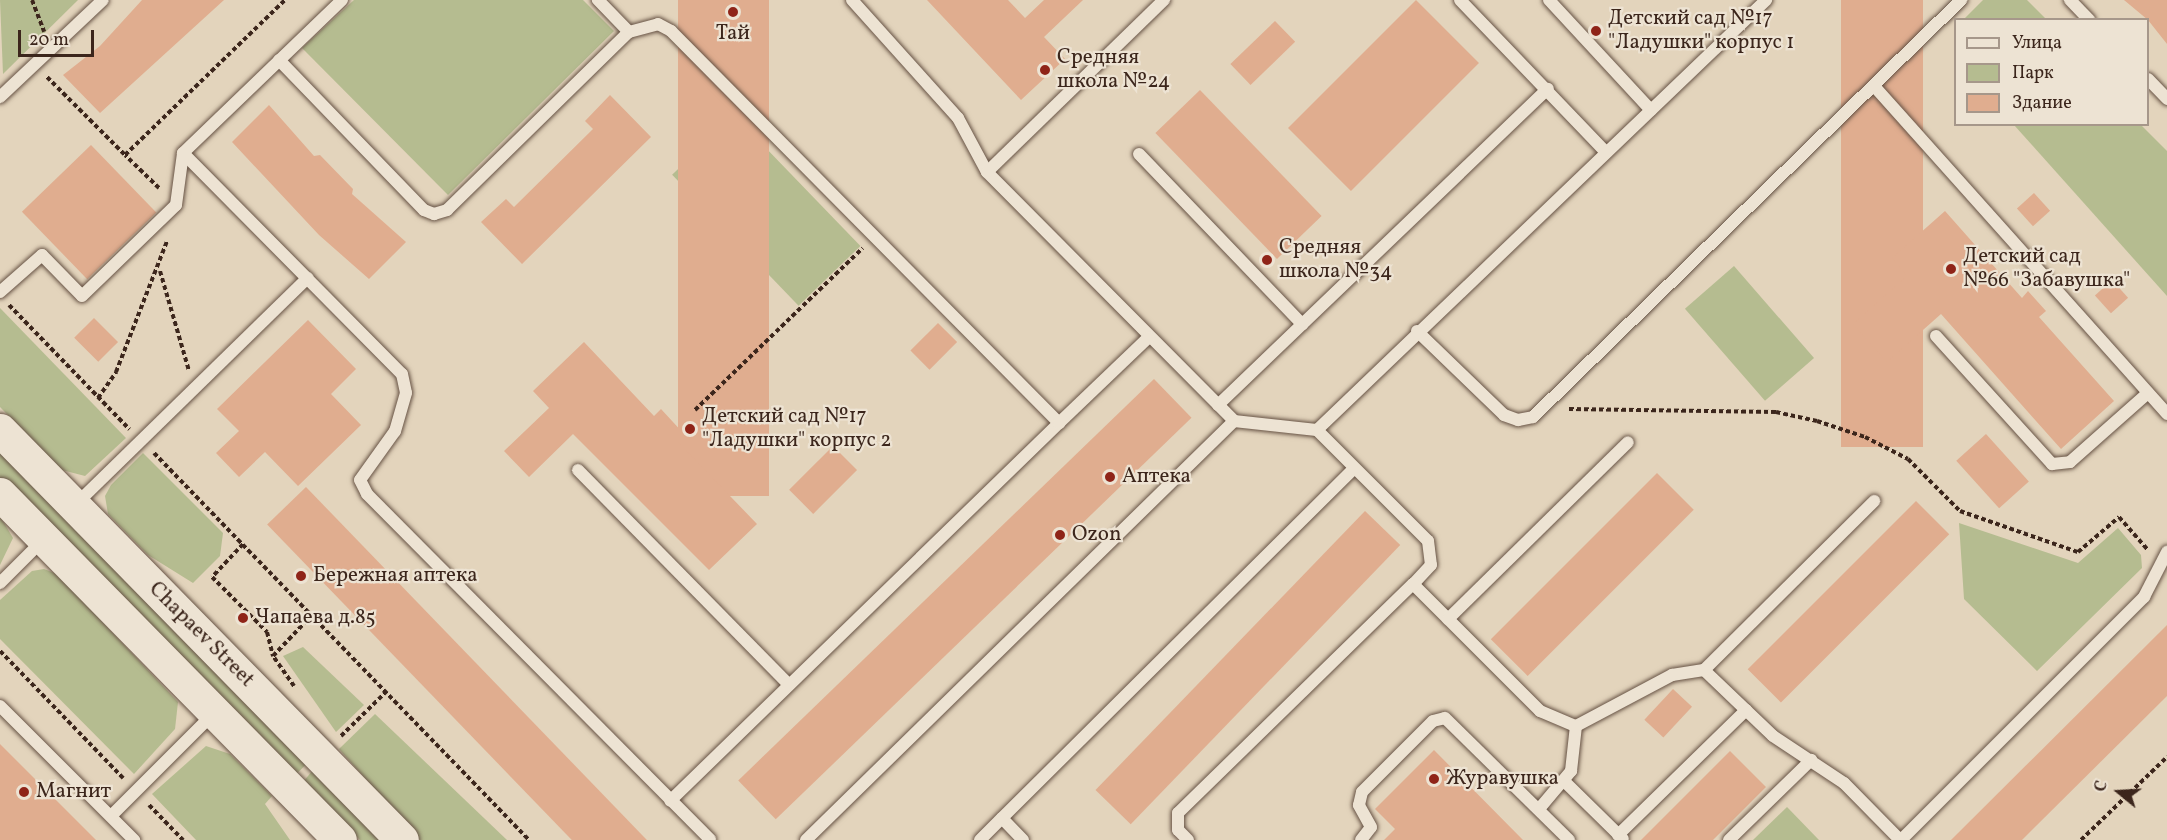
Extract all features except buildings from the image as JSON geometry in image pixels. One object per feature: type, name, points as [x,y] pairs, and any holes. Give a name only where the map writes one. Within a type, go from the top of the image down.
[{"type":"main road","name":"Chapaev Street","points":[[0,430],[402,840]]},
{"type":"main road","points":[[0,494],[340,840]]},
{"type":"lane","points":[[0,97],[103,0]]},
{"type":"lane","points":[[0,294],[42,255],[82,296],[176,205],[183,153],[342,0]]},
{"type":"lane","points":[[598,0],[629,32]]},
{"type":"lane","points":[[852,0],[958,118],[987,172],[1234,421],[1317,430],[1428,542],[1431,565],[1178,813],[1178,830],[1188,840]]},
{"type":"lane","points":[[987,172],[1164,0]]},
{"type":"lane","points":[[1460,0],[1548,89],[1606,152]]},
{"type":"lane","points":[[1549,0],[1651,110]]},
{"type":"lane","points":[[1317,430],[1417,331],[1766,0]]},
{"type":"lane","points":[[1417,331],[1504,415],[1518,420],[1541,408],[1961,0]]},
{"type":"lane","points":[[2070,0],[2087,18]]},
{"type":"lane","points":[[279,60],[424,210],[434,214],[447,210],[629,32],[658,24],[671,31],[1059,423]]},
{"type":"lane","points":[[2149,80],[2167,99]]},
{"type":"lane","points":[[1874,86],[2167,414]]},
{"type":"lane","points":[[1218,405],[1548,89]]},
{"type":"lane","points":[[183,153],[308,278],[406,383],[395,431],[360,480],[367,494],[710,840]]},
{"type":"lane","points":[[1139,154],[1302,324]]},
{"type":"lane","points":[[74,506],[308,278]]},
{"type":"lane","points":[[1936,336],[2052,464],[2070,462],[2148,393]]},
{"type":"lane","points":[[670,801],[1149,337]]},
{"type":"lane","points":[[806,840],[1234,421]]},
{"type":"lane","points":[[1448,619],[1628,442]]},
{"type":"lane","points":[[980,840],[1354,468]]},
{"type":"lane","points":[[578,470],[789,685]]},
{"type":"lane","points":[[1576,726],[1672,675],[1704,670],[1874,501]]},
{"type":"lane","points":[[0,583],[44,539]]},
{"type":"lane","points":[[1704,670],[1746,710],[1844,783],[1901,840],[2144,597],[2162,557]]},
{"type":"lane","points":[[1413,584],[1540,711],[1576,726]]},
{"type":"lane","points":[[0,706],[134,840]]},
{"type":"lane","points":[[1565,782],[1621,837],[1746,710]]},
{"type":"lane","points":[[111,816],[214,712]]},
{"type":"lane","points":[[1361,840],[1371,827],[1359,805],[1362,792],[1438,718],[1453,722],[1569,840]]},
{"type":"lane","points":[[1539,809],[1565,782],[1574,761],[1576,726]]},
{"type":"lane","points":[[1730,840],[1811,760]]},
{"type":"lane","points":[[1002,818],[1023,840]]},
{"type":"path","points":[[32,0],[36,23],[55,46]]},
{"type":"path","points":[[125,155],[285,0]]},
{"type":"path","points":[[36,65],[176,205],[160,270],[116,372],[98,398]]},
{"type":"path","points":[[695,410],[875,236]]},
{"type":"path","points":[[160,270],[194,389]]},
{"type":"path","points":[[0,294],[98,398],[243,544],[529,840]]},
{"type":"path","points":[[1541,408],[1776,412],[1817,421],[1865,436],[1908,459],[1960,511],[2078,552],[2119,517],[2162,557]]},
{"type":"path","points":[[243,544],[212,577],[267,632],[273,656],[299,693]]},
{"type":"path","points":[[273,656],[312,615]]},
{"type":"path","points":[[0,651],[183,840]]},
{"type":"path","points":[[331,735],[337,740]]},
{"type":"path","points":[[2081,840],[2167,757]]},
{"type":"green space","points":[[0,0],[78,0],[3,74]]},
{"type":"green space","points":[[354,0],[583,0],[614,31],[448,195],[302,48]]},
{"type":"green space","points":[[1983,0],[2027,0],[2045,18],[1965,18]]},
{"type":"green space","points":[[734,115],[860,246],[799,306],[672,175]]},
{"type":"green space","points":[[2015,126],[2142,126],[2167,151],[2167,296]]},
{"type":"green space","points":[[1734,266],[1814,358],[1765,401],[1685,309]]},
{"type":"green space","points":[[0,308],[126,438],[85,476],[62,470],[0,407]]},
{"type":"green space","points":[[0,451],[310,761],[293,778],[0,485]]},
{"type":"green space","points":[[143,453],[223,533],[220,556],[193,583],[148,555],[108,514],[105,496],[111,485]]},
{"type":"green space","points":[[0,516],[13,538],[0,565]]},
{"type":"green space","points":[[1959,523],[2078,563],[2118,528],[2141,555],[2142,568],[2037,671],[1964,599]]},
{"type":"green space","points":[[44,569],[57,574],[178,702],[175,729],[134,774],[0,639],[0,600],[32,571]]},
{"type":"green space","points":[[303,647],[364,705],[336,732],[283,656]]},
{"type":"green space","points":[[375,714],[507,840],[420,840],[339,749]]},
{"type":"green space","points":[[206,746],[230,754],[272,796],[265,804],[290,840],[196,840],[152,794]]},
{"type":"green space","points":[[313,770],[382,840],[360,840],[303,782]]},
{"type":"green space","points":[[1787,807],[1819,840],[1753,840]]},
{"type":"place","name":"Тай","points":[[733,12]]},
{"type":"place","name":"Детский сад №17 \"Ладушки\" корпус 1","points":[[1596,31]]},
{"type":"place","name":"Средняя школа №24","points":[[1045,70]]},
{"type":"place","name":"Средняя школа №34","points":[[1267,260]]},
{"type":"place","name":"Детский сад №66 \"Забавушка\"","points":[[1951,269]]},
{"type":"place","name":"Детский сад №17 \"Ладушки\" корпус 2","points":[[690,429]]},
{"type":"place","name":"Аптека","points":[[1110,477]]},
{"type":"place","name":"Ozon","points":[[1060,535]]},
{"type":"place","name":"Бережная аптека","points":[[301,576]]},
{"type":"place","name":"Чапаева д.85","points":[[243,618]]},
{"type":"place","name":"Журавушка","points":[[1434,779]]},
{"type":"place","name":"Магнит","points":[[24,792]]}]
